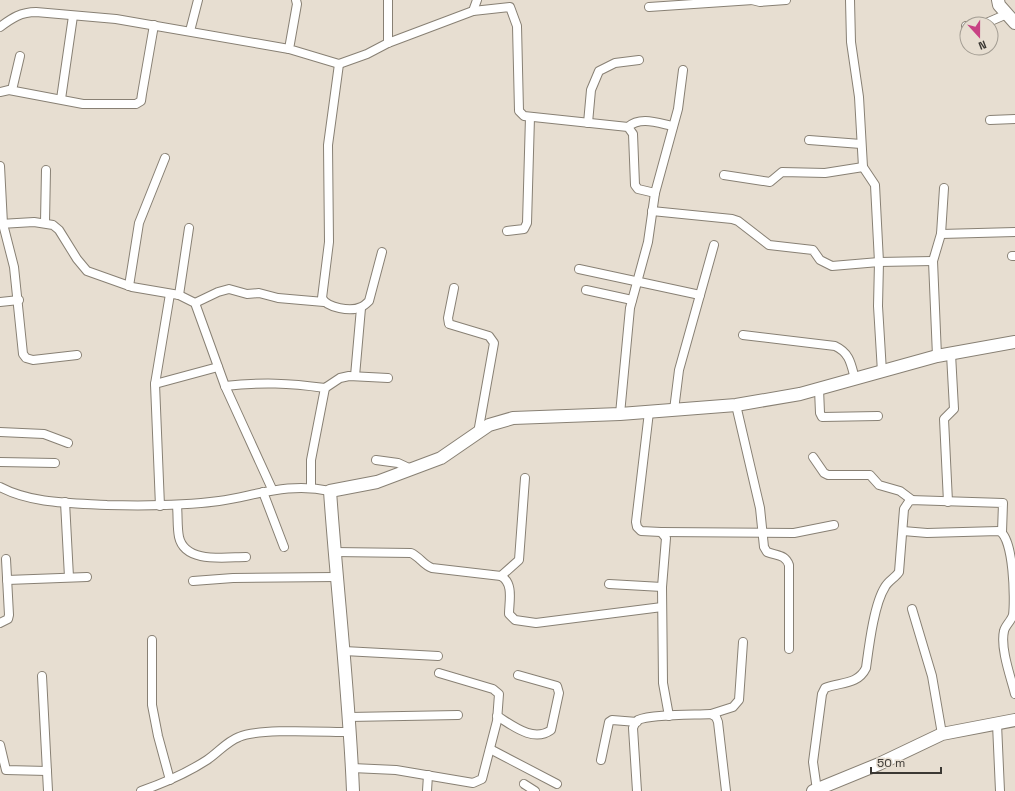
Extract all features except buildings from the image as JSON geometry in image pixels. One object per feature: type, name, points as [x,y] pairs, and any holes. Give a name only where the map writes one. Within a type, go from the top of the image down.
[{"type":"street","points":[[190,31],[198,0]]},
{"type":"street","points":[[289,49],[297,4],[296,0]]},
{"type":"street","points":[[388,0],[388,43]]},
{"type":"street","points":[[473,11],[477,0]]},
{"type":"street","points":[[649,7],[752,0],[760,2],[786,0]]},
{"type":"street","points":[[850,0],[851,42],[859,97],[863,167],[875,185],[879,262],[878,306],[882,372]]},
{"type":"street","points":[[998,0],[999,5],[1011,18]]},
{"type":"street","points":[[0,27],[16,15],[26,12],[116,19],[289,49],[339,64],[367,54],[388,43],[473,11],[510,3],[517,26],[519,111],[524,116],[628,127],[634,122],[639,121],[674,126]]},
{"type":"street","points":[[61,99],[73,16]]},
{"type":"street","points":[[999,21],[1011,18]]},
{"type":"street","points":[[0,92],[4,90],[12,90],[105,105],[139,103],[142,94],[154,25]]},
{"type":"street","points":[[12,90],[20,56]]},
{"type":"street","points":[[588,123],[591,90],[599,70],[605,66],[615,63],[639,60]]},
{"type":"street","points":[[339,64],[328,145],[329,242],[322,298],[324,302],[328,306],[353,309],[361,308],[369,301],[382,252]]},
{"type":"street","points":[[620,414],[632,300],[648,242],[655,193],[678,109],[683,70]]},
{"type":"street","points":[[507,231],[524,229],[527,223],[530,117]]},
{"type":"street","points":[[990,120],[1015,119]]},
{"type":"street","points":[[628,127],[633,134],[635,185],[638,189],[655,193]]},
{"type":"street","points":[[809,140],[861,144]]},
{"type":"street","points":[[129,286],[139,224],[166,158]]},
{"type":"street","points":[[0,166],[2,224],[11,250],[18,300],[22,349],[26,358],[33,360],[77,355]]},
{"type":"street","points":[[724,175],[770,182],[782,172],[825,173],[863,167]]},
{"type":"street","points":[[45,222],[46,170]]},
{"type":"street","points":[[937,356],[933,261],[941,234],[944,188]]},
{"type":"street","points":[[652,211],[738,221],[769,245],[813,250],[820,260],[832,266],[879,262],[933,261]]},
{"type":"street","points":[[2,224],[45,222],[53,225],[59,230],[77,259],[87,271],[129,286],[179,295],[195,303],[225,386],[272,489]]},
{"type":"street","points":[[179,295],[189,228]]},
{"type":"street","points":[[941,234],[1015,232]]},
{"type":"street","points":[[674,410],[679,370],[714,245]]},
{"type":"street","points":[[579,269],[638,280],[700,295]]},
{"type":"street","points":[[454,288],[448,318],[449,324],[489,336],[494,344],[478,433]]},
{"type":"street","points":[[195,303],[223,290],[247,294],[259,293],[278,298],[324,302]]},
{"type":"street","points":[[586,290],[632,300]]},
{"type":"street","points":[[160,506],[155,384],[170,294]]},
{"type":"street","points":[[0,302],[18,300]]},
{"type":"street","points":[[355,376],[361,308]]},
{"type":"street","points":[[743,335],[835,346],[842,349],[849,356],[855,379]]},
{"type":"street","points":[[0,487],[18,495],[66,502],[160,506],[177,506],[263,492],[272,489],[311,487],[330,491],[377,482],[441,458],[489,425],[513,418],[620,414],[736,405],[800,394],[937,356],[1015,342]]},
{"type":"street","points":[[948,502],[944,419],[954,409],[951,354]]},
{"type":"street","points":[[155,384],[218,367]]},
{"type":"street","points":[[225,386],[266,382],[325,388],[340,378],[355,376],[388,378]]},
{"type":"street","points":[[311,487],[311,460],[325,388]]},
{"type":"street","points":[[819,389],[820,413],[822,417],[878,416]]},
{"type":"street","points":[[736,405],[760,508],[764,547],[767,552],[787,559],[789,565],[789,649]]},
{"type":"street","points":[[649,412],[636,522],[637,527],[641,530],[661,532],[794,533],[834,525]]},
{"type":"street","points":[[0,432],[44,434],[68,443]]},
{"type":"street","points":[[813,457],[824,473],[828,475],[870,475],[878,485],[900,491],[912,500],[1003,503],[1002,532],[1005,536],[1015,574],[1013,615],[1004,631],[1005,656],[1015,694]]},
{"type":"street","points":[[376,460],[398,463],[411,469]]},
{"type":"street","points":[[0,462],[55,463]]},
{"type":"street","points":[[501,576],[520,560],[525,478]]},
{"type":"street","points":[[330,491],[336,577],[344,651],[353,791]]},
{"type":"street","points":[[263,492],[284,547]]},
{"type":"street","points":[[912,500],[907,503],[904,509],[899,572],[896,578],[886,585],[879,598],[866,668],[863,674],[852,681],[825,688],[822,694],[813,762],[815,790],[879,764],[942,734],[1015,720]]},
{"type":"street","points":[[66,502],[69,578]]},
{"type":"street","points":[[177,506],[179,537],[182,545],[188,550],[200,556],[246,557]]},
{"type":"street","points":[[903,531],[927,534],[1002,532]]},
{"type":"street","points":[[661,532],[666,538],[662,587],[663,683],[669,716]]},
{"type":"street","points":[[334,552],[411,553],[419,558],[425,566],[432,568],[501,576],[506,579],[509,584],[509,614],[515,620],[536,623],[662,607]]},
{"type":"street","points":[[0,623],[6,621],[9,615],[6,559]]},
{"type":"street","points":[[7,580],[87,577]]},
{"type":"street","points":[[193,581],[233,578],[336,577]]},
{"type":"street","points":[[610,584],[662,587]]},
{"type":"street","points":[[912,609],[932,676],[942,734]]},
{"type":"street","points":[[152,640],[152,705],[158,736],[170,780]]},
{"type":"street","points":[[600,760],[609,722],[612,720],[637,722],[669,716],[711,714],[734,707],[740,700],[743,642]]},
{"type":"street","points":[[344,651],[438,656]]},
{"type":"street","points":[[438,673],[497,691],[500,697],[490,749],[483,775],[474,791]]},
{"type":"street","points":[[497,716],[530,734],[539,735],[550,730],[559,694],[559,688],[557,686],[518,675]]},
{"type":"street","points":[[42,676],[48,791]]},
{"type":"street","points":[[711,714],[716,717],[718,722],[726,791]]},
{"type":"street","points":[[349,717],[458,716]]},
{"type":"street","points":[[637,722],[633,728],[637,791]]},
{"type":"street","points":[[997,724],[1000,791]]},
{"type":"street","points":[[141,791],[170,780],[208,759],[228,742],[241,736],[268,733],[349,732]]},
{"type":"street","points":[[0,745],[6,770],[9,772],[47,771]]},
{"type":"street","points":[[490,749],[557,784]]},
{"type":"street","points":[[352,768],[396,770],[473,783],[478,782]]},
{"type":"street","points":[[427,791],[428,776]]},
{"type":"street","points":[[524,784],[535,791]]}]
